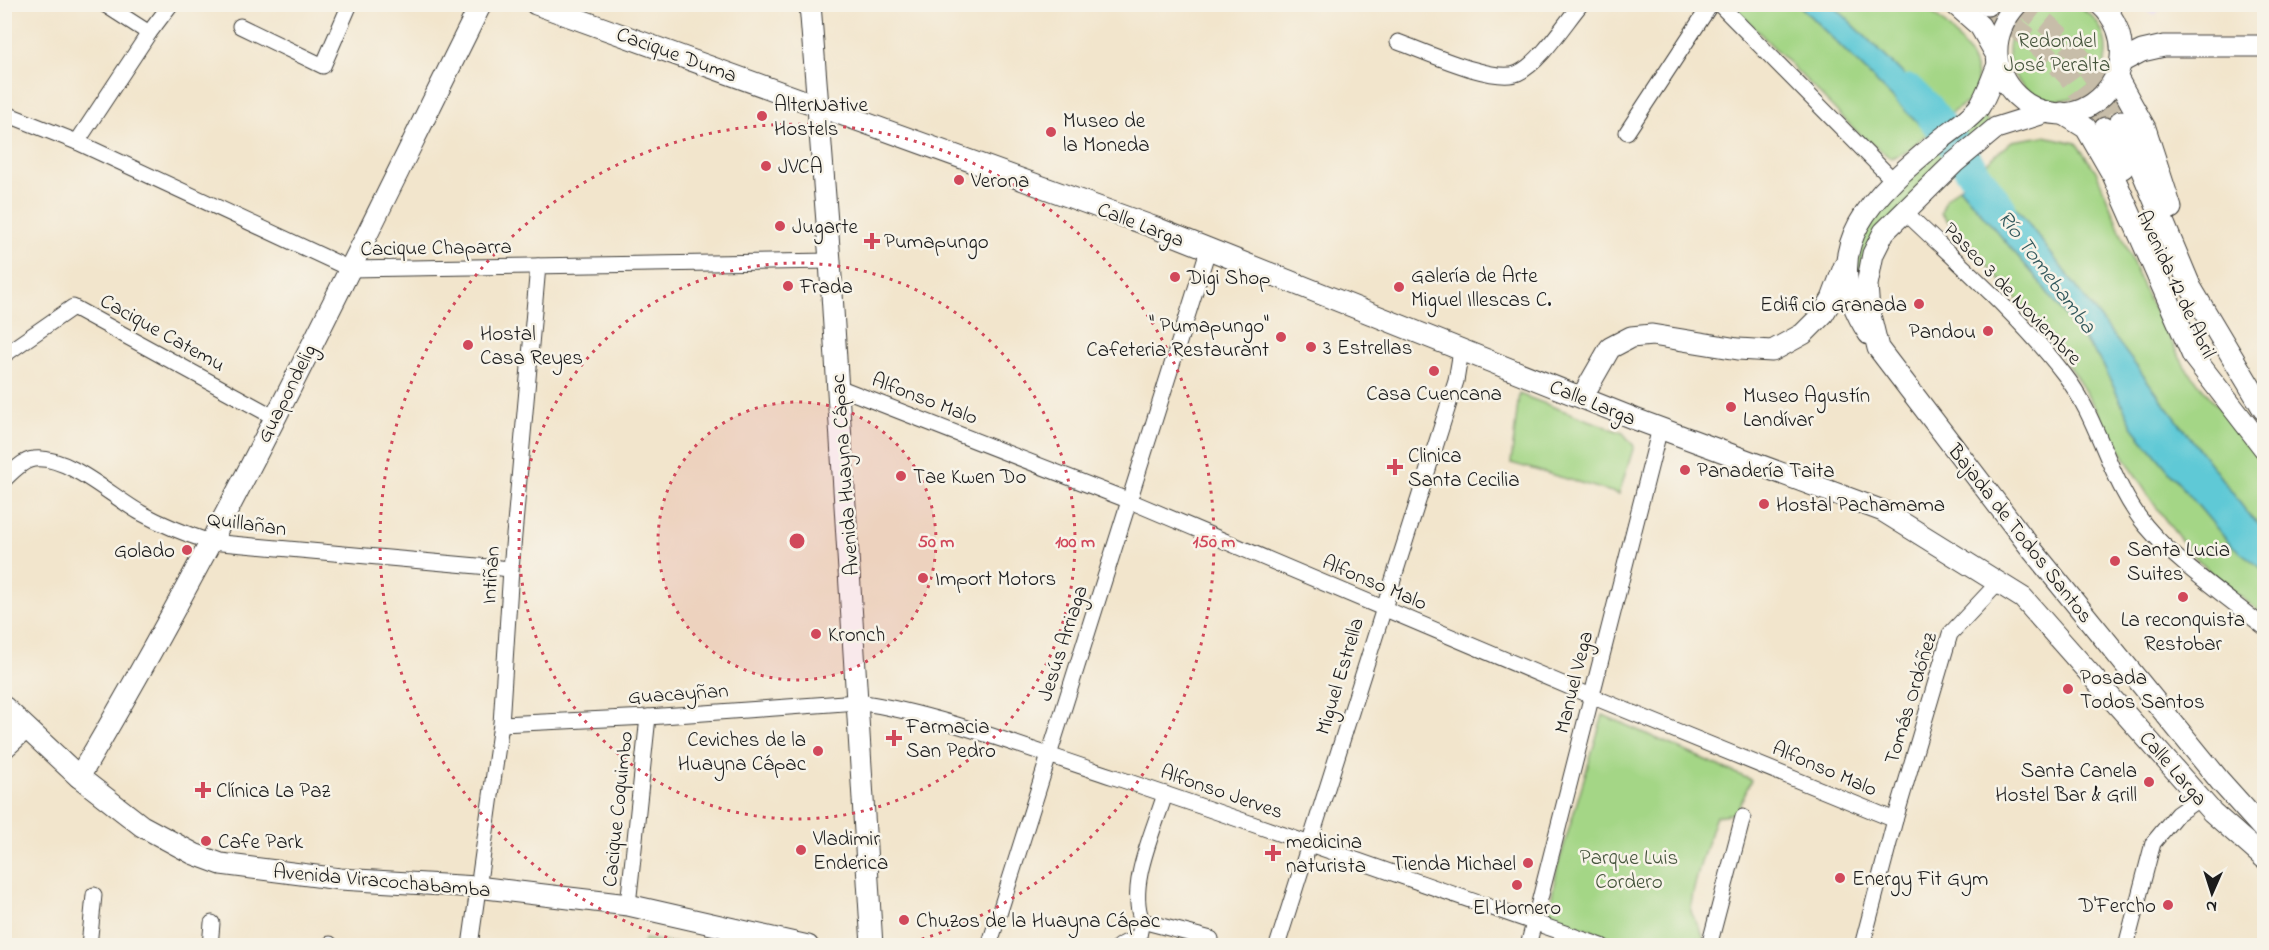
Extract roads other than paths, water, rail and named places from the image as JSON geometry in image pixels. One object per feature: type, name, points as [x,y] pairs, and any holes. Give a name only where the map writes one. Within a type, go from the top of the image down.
[{"type":"street","points":[[104,4],[149,33]]},
{"type":"street","points":[[77,142],[149,33],[171,4]]},
{"type":"street","points":[[240,26],[323,66],[350,4]]},
{"type":"street","name":"Guapondelig","points":[[80,777],[210,542],[350,269],[481,4]]},
{"type":"street","name":"Cacique Duma","points":[[536,4],[818,104]]},
{"type":"street","name":"Avenida Huayna Cápac","points":[[810,4],[830,261],[872,945]]},
{"type":"street","points":[[1398,42],[1497,75],[1516,74],[1529,66],[1581,4]]},
{"type":"street","points":[[1627,132],[1711,4]]},
{"type":"street","points":[[1719,4],[1892,179]]},
{"type":"street","points":[[1955,4],[1980,26],[2011,91],[2027,104],[2054,113],[2086,128],[2113,174],[2193,356],[2265,448]]},
{"type":"street","points":[[1582,397],[1610,348],[1631,337],[1652,334],[1738,349],[1772,351],[1803,334],[1823,314],[1839,281],[1856,228],[1869,205],[1892,179],[1978,107],[1997,59],[2001,26],[2018,4]]},
{"type":"street","points":[[2054,113],[2088,106],[2110,88],[2118,69],[2122,48],[2112,13],[2100,4]]},
{"type":"street","points":[[2118,69],[2142,51],[2164,46],[2265,46]]},
{"type":"street","points":[[2118,69],[2145,128],[2185,252],[2225,348]]},
{"type":"street","name":"Calle Larga","points":[[818,104],[1156,228],[1461,351],[1883,511],[2023,598],[2212,812],[2265,858]]},
{"type":"street","name":"Cacique Chaparra","points":[[4,113],[77,142],[350,269],[830,261]]},
{"type":"street","name":"Bajada de Todos Santos","points":[[2054,113],[1996,128],[1954,163],[1884,232],[1869,269],[1869,310],[1878,348],[2040,560],[2220,781],[2265,830]]},
{"type":"street","name":"Avenida 12 de Abril","points":[[2265,410],[2225,348],[2191,288],[2113,125],[2208,356],[2265,431]]},
{"type":"street","name":"Paseo 3 de Noviembre","points":[[1904,211],[2023,328],[2065,375],[2096,428],[2121,486],[2146,526],[2192,568],[2265,627]]},
{"type":"street","name":"Jesús Arriaga","points":[[989,945],[1208,250]]},
{"type":"street","points":[[1846,259],[1847,285],[1852,305],[1878,348]]},
{"type":"street","name":"Intiñan","points":[[470,945],[501,724],[511,569],[538,266]]},
{"type":"street","name":"Cacique Catemu","points":[[4,355],[73,307],[274,417]]},
{"type":"street","name":"Miguel Estrella","points":[[1277,945],[1456,381],[1461,351]]},
{"type":"street","name":"Alfonso Malo","points":[[838,387],[1130,501],[1592,696],[1895,820]]},
{"type":"street","name":"Manuel Vega","points":[[1528,945],[1660,428]]},
{"type":"street","name":"Quillañan","points":[[4,480],[13,470],[32,459],[54,460],[140,513],[176,531],[210,542],[511,569]]},
{"type":"street","name":"Tomás Ordóñez","points":[[1862,945],[1895,820],[1950,634],[1998,583]]},
{"type":"street","name":"Guacayñan","points":[[501,724],[648,717],[858,702]]},
{"type":"street","name":"Alfonso Jerves","points":[[858,702],[897,708],[1165,794],[1310,842],[1602,945]]},
{"type":"street","name":"Avenida Viracochabamba","points":[[4,707],[80,777],[142,826],[176,846],[221,864],[340,879],[477,887],[628,905],[808,945]]},
{"type":"street","name":"Cacique Coquimbo","points":[[628,905],[648,717]]},
{"type":"street","points":[[4,748],[26,728]]},
{"type":"street","points":[[1119,945],[1139,936],[1142,921],[1136,907],[1136,889],[1165,794]]},
{"type":"street","points":[[2126,945],[2153,843],[2177,814],[2200,798]]},
{"type":"street","points":[[1708,945],[1743,817]]},
{"type":"street","points":[[88,945],[94,895]]},
{"type":"street","points":[[1142,921],[1211,939]]},
{"type":"street","points":[[210,945],[213,923]]},
{"type":"water","points":[[1799,5],[1833,5],[1946,116],[1928,133]]},
{"type":"water","points":[[1984,165],[2252,519],[2264,528],[2264,570],[2230,544],[2134,429],[2102,363],[2034,275],[1959,187]]},
{"type":"waterway","name":"Río Tomebamba","points":[[1909,91],[1927,108],[2000,209]]},
{"type":"tunnel","points":[[2020,4],[2054,30],[2079,56],[2100,85],[2121,121]]},
{"type":"tunnel","points":[[1987,5],[2039,46],[2068,76],[2105,128]]},
{"type":"place","name":"AlterNative Hostels","points":[[762,116]]},
{"type":"place","name":"Museo de la Moneda","points":[[1051,132]]},
{"type":"place","name":"JVCA","points":[[766,166]]},
{"type":"place","name":"Verona","points":[[959,180]]},
{"type":"place","name":"Jugarte","points":[[780,226]]},
{"type":"place","name":"Pumapungo","points":[[872,241]]},
{"type":"place","name":"Digi Shop","points":[[1175,277]]},
{"type":"place","name":"Frada","points":[[788,286]]},
{"type":"place","name":"Galería de Arte Miguel Illescas C.","points":[[1399,287]]},
{"type":"place","name":"Edificio Granada","points":[[1919,304]]},
{"type":"place","name":"Pandou","points":[[1988,331]]},
{"type":"place","name":"\" Pumapungo\" Cafeteria Restaurant","points":[[1281,337]]},
{"type":"place","name":"Hostal Casa Reyes","points":[[468,345]]},
{"type":"place","name":"3 Estrellas","points":[[1311,347]]},
{"type":"place","name":"Casa Cuencana","points":[[1434,371]]},
{"type":"place","name":"Museo Agustín Landívar","points":[[1731,407]]},
{"type":"place","name":"Clinica Santa Cecilia","points":[[1395,467]]},
{"type":"place","name":"Panadería Taita","points":[[1685,470]]},
{"type":"place","name":"Tae Kwen Do","points":[[901,476]]},
{"type":"place","name":"Hostal Pachamama","points":[[1764,504]]},
{"type":"place","name":"Golado","points":[[187,550]]},
{"type":"place","name":"Santa Lucia Suites","points":[[2115,561]]},
{"type":"place","name":"Import Motors","points":[[923,578]]},
{"type":"place","name":"La reconquista Restobar","points":[[2183,597]]},
{"type":"place","name":"Kronch","points":[[816,634]]},
{"type":"place","name":"Posada Todos Santos","points":[[2068,689]]},
{"type":"place","name":"Farmacia San Pedro","points":[[894,738]]},
{"type":"place","name":"Ceviches de la Huayna Cápac","points":[[818,751]]},
{"type":"place","name":"Santa Canela Hostel Bar & Grill","points":[[2149,782]]},
{"type":"place","name":"Clínica La Paz","points":[[203,790]]},
{"type":"place","name":"Cafe Park","points":[[206,841]]},
{"type":"place","name":"Vladimir Enderica","points":[[801,850]]},
{"type":"place","name":"medicina naturista","points":[[1273,853]]},
{"type":"place","name":"Tienda Michael","points":[[1528,863]]},
{"type":"place","name":"Energy Fit Gym","points":[[1840,878]]},
{"type":"place","name":"El Hornero","points":[[1517,885]]},
{"type":"place","name":"D'Fercho","points":[[2168,905]]},
{"type":"place","name":"Chuzos de la Huayna Cápac","points":[[904,920]]},
{"type":"park label","name":"Redondel José Peralta","points":[[2057,52]]},
{"type":"park label","name":"Parque Luis Cordero","points":[[1629,869]]}]
